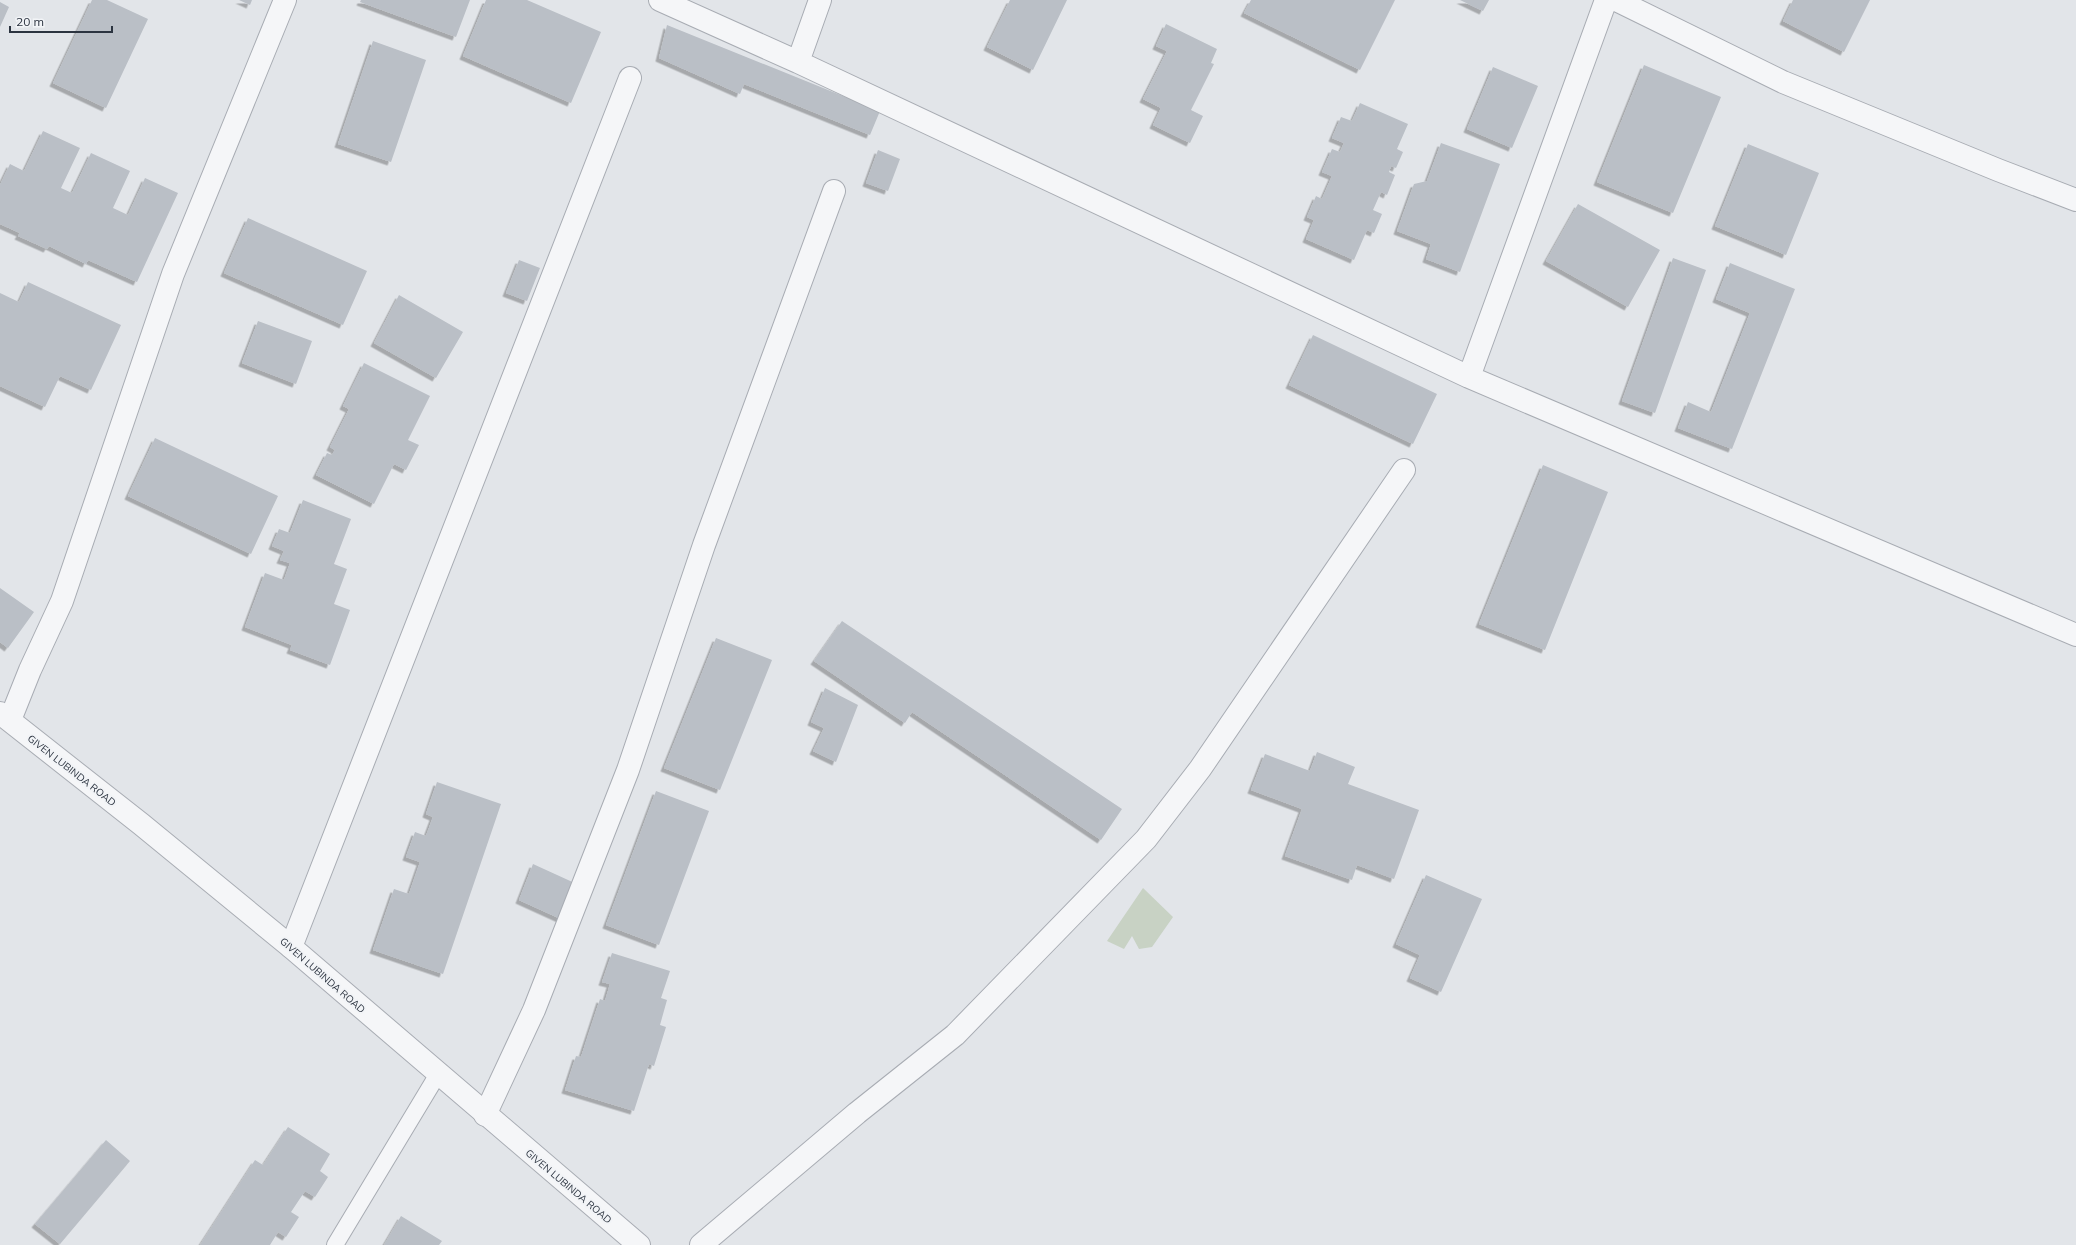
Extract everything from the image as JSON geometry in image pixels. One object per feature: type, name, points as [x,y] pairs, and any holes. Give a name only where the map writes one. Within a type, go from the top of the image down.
[{"type":"street","points":[[5,717],[30,670],[62,602],[173,274],[285,0]]},
{"type":"street","points":[[660,0],[798,62],[1469,377],[2072,630]]},
{"type":"street","points":[[798,62],[820,0]]},
{"type":"street","points":[[1469,377],[1606,0]]},
{"type":"street","points":[[1616,0],[1783,82],[1998,170],[2076,200]]},
{"type":"street","points":[[291,947],[630,78]]},
{"type":"street","points":[[485,1114],[534,1010],[628,770],[704,545],[834,191]]},
{"type":"street","points":[[701,1245],[857,1113],[954,1035],[1146,839],[1200,769],[1404,470]]},
{"type":"street","name":"GIVEN LUBINDA ROAD","points":[[5,717],[141,824],[291,947],[639,1245]]},
{"type":"lane","points":[[335,1245],[438,1074]]},
{"type":"green space","points":[[1143,888],[1173,917],[1152,947],[1139,949],[1132,936],[1124,949],[1107,941]]},
{"type":"building","points":[[92,0],[107,0],[148,19],[106,108],[53,83]]},
{"type":"building","points":[[239,0],[252,0],[250,5]]},
{"type":"building","points":[[361,0],[470,0],[456,37],[360,2]]},
{"type":"building","points":[[486,0],[527,0],[601,32],[571,103],[463,56]]},
{"type":"building","points":[[1010,0],[1067,0],[1033,70],[987,47]]},
{"type":"building","points":[[1251,0],[1395,0],[1360,70],[1244,13]]},
{"type":"building","points":[[1460,0],[1489,0],[1483,11]]},
{"type":"building","points":[[1793,0],[1870,0],[1844,52],[1783,21]]},
{"type":"building","points":[[0,2],[9,7],[0,27]]},
{"type":"building","points":[[1166,24],[1217,49],[1211,63],[1214,64],[1191,110],[1203,116],[1190,143],[1153,125],[1161,108],[1143,99],[1167,51],[1156,46]]},
{"type":"building","points":[[667,25],[880,111],[870,135],[744,84],[740,94],[659,58]]},
{"type":"building","points":[[373,41],[426,60],[391,162],[338,144]]},
{"type":"building","points":[[1644,65],[1721,97],[1673,213],[1597,182]]},
{"type":"building","points":[[1493,67],[1538,86],[1512,148],[1467,129]]},
{"type":"building","points":[[1360,103],[1408,124],[1397,149],[1403,152],[1396,168],[1391,166],[1389,172],[1395,175],[1387,195],[1381,192],[1373,210],[1382,214],[1374,233],[1367,230],[1354,260],[1306,239],[1314,220],[1307,217],[1316,196],[1322,199],[1332,176],[1322,172],[1332,149],[1340,152],[1344,143],[1332,138],[1341,117],[1352,121]]},
{"type":"building","points":[[43,131],[80,148],[61,188],[72,193],[91,153],[130,171],[113,208],[128,215],[145,178],[178,193],[137,282],[88,260],[86,264],[49,246],[47,249],[18,236],[20,233],[0,224],[0,185],[10,164],[24,171]]},
{"type":"building","points":[[1441,143],[1500,164],[1460,272],[1426,259],[1431,244],[1397,231],[1414,184],[1427,181]]},
{"type":"building","points":[[1748,144],[1819,173],[1786,255],[1715,226]]},
{"type":"building","points":[[878,150],[900,159],[888,191],[866,183]]},
{"type":"building","points":[[1578,204],[1660,250],[1628,307],[1546,261]]},
{"type":"building","points":[[248,218],[367,271],[343,325],[224,273]]},
{"type":"building","points":[[1673,258],[1706,270],[1655,413],[1622,401]]},
{"type":"building","points":[[519,260],[540,268],[527,301],[506,293]]},
{"type":"building","points":[[1730,263],[1795,289],[1732,449],[1678,428],[1688,402],[1711,412],[1750,313],[1716,299]]},
{"type":"building","points":[[28,282],[121,325],[91,390],[60,376],[45,407],[0,386],[0,293],[19,302]]},
{"type":"building","points":[[399,295],[463,332],[436,378],[374,343]]},
{"type":"building","points":[[258,321],[312,341],[296,384],[242,363]]},
{"type":"building","points":[[1313,335],[1437,394],[1413,444],[1289,385]]},
{"type":"building","points":[[364,363],[430,396],[408,440],[419,445],[406,470],[394,464],[374,504],[316,475],[327,453],[332,455],[335,450],[330,447],[349,409],[343,406]]},
{"type":"building","points":[[155,438],[278,496],[251,554],[128,496]]},
{"type":"building","points":[[1543,465],[1608,492],[1545,650],[1479,624]]},
{"type":"building","points":[[303,500],[351,519],[334,564],[347,569],[334,604],[350,610],[330,665],[290,650],[292,645],[245,627],[265,573],[284,580],[290,563],[280,560],[284,551],[272,546],[279,529],[290,533]]},
{"type":"building","points":[[0,588],[34,612],[8,648],[0,642]]},
{"type":"building","points":[[842,621],[1122,809],[1101,840],[912,712],[905,723],[814,661]]},
{"type":"building","points":[[716,638],[772,660],[720,790],[664,768]]},
{"type":"building","points":[[825,688],[858,705],[836,762],[813,751],[824,728],[811,722]]},
{"type":"building","points":[[1317,752],[1355,767],[1348,784],[1419,810],[1394,879],[1357,865],[1352,880],[1285,856],[1302,809],[1251,790],[1265,754],[1310,771]]},
{"type":"building","points":[[437,782],[501,804],[443,974],[373,950],[394,889],[409,894],[420,862],[406,857],[415,832],[426,836],[433,817],[426,814]]},
{"type":"building","points":[[656,791],[709,811],[659,945],[606,925]]},
{"type":"building","points":[[533,864],[579,885],[563,920],[519,900]]},
{"type":"building","points":[[1426,875],[1482,899],[1441,992],[1410,978],[1420,955],[1396,944]]},
{"type":"building","points":[[612,953],[670,971],[661,998],[667,1000],[660,1025],[666,1027],[654,1066],[649,1064],[634,1111],[565,1090],[576,1056],[581,1057],[600,999],[605,1001],[610,984],[602,982]]},
{"type":"building","points":[[288,1127],[330,1154],[320,1171],[328,1177],[315,1197],[305,1191],[291,1212],[299,1217],[286,1237],[278,1232],[270,1245],[200,1245],[255,1160],[263,1165]]},
{"type":"building","points":[[106,1140],[130,1161],[60,1244],[35,1224]]},
{"type":"building","points":[[401,1216],[442,1241],[439,1245],[384,1245]]}]
